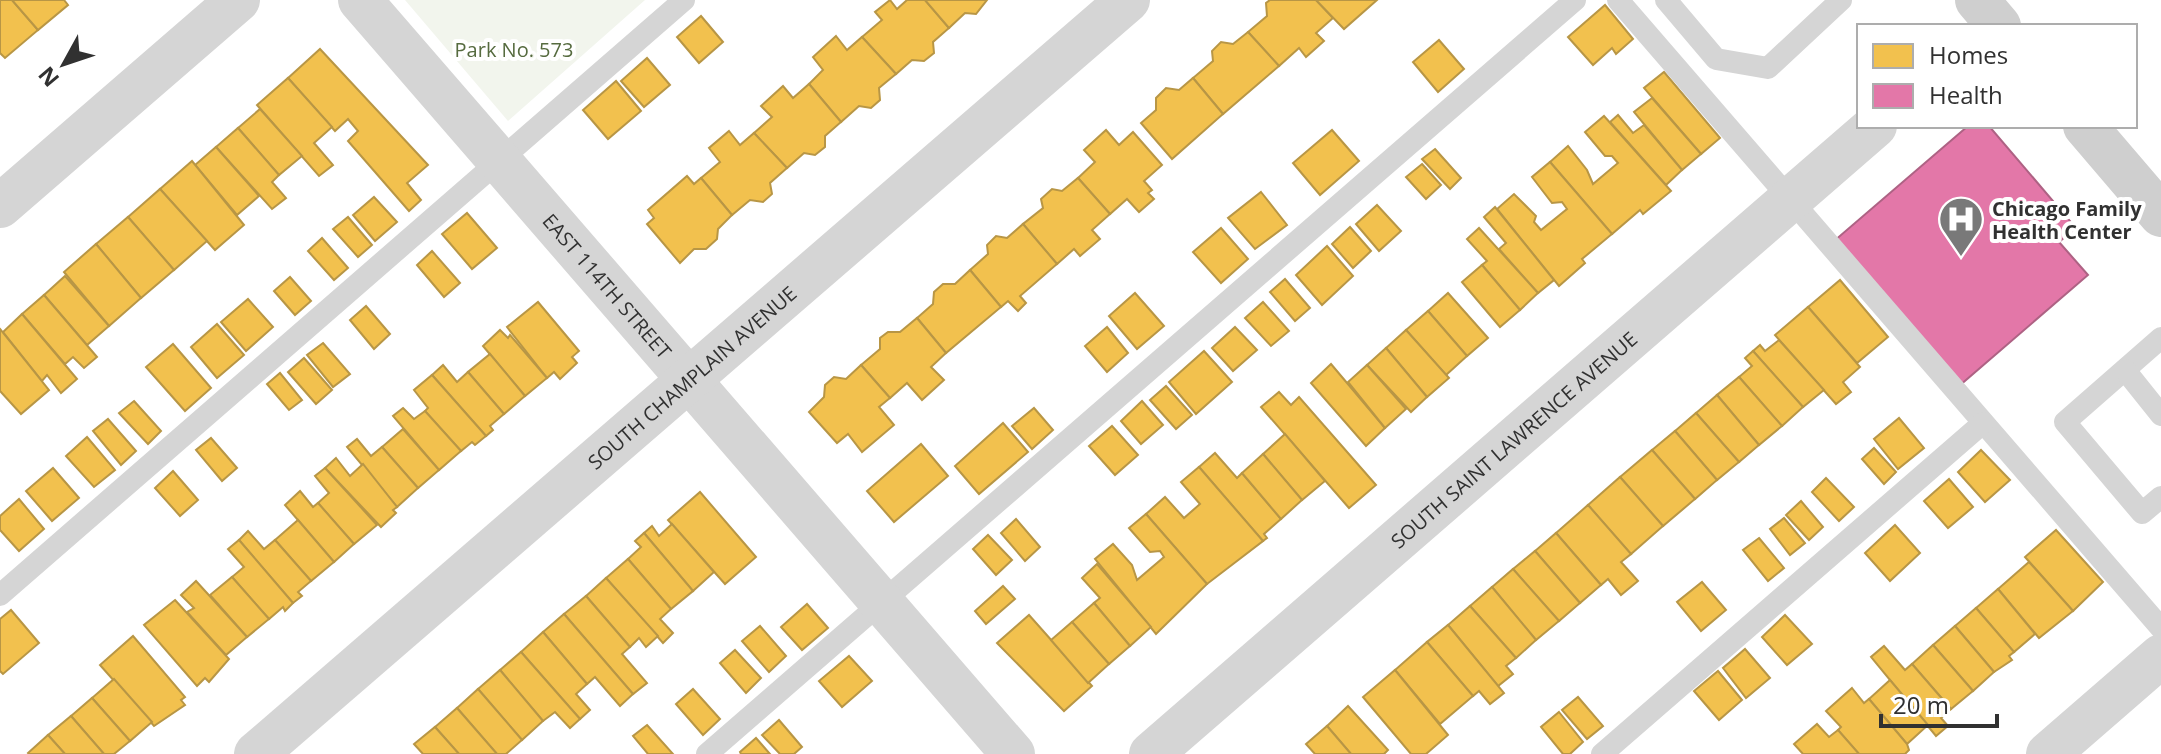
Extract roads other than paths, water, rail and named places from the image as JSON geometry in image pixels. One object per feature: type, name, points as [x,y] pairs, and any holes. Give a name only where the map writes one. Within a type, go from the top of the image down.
[{"type":"street","points":[[0,206],[238,0]]},
{"type":"street","name":"EAST 114TH STREET","points":[[360,0],[1013,754]]},
{"type":"street","name":"SOUTH CHAMPLAIN AVENUE","points":[[256,754],[1128,0]]},
{"type":"street","name":"SOUTH SAINT LAWRENCE AVENUE","points":[[1151,754],[1873,128]]},
{"type":"street","points":[[2087,128],[2161,215]]},
{"type":"street","points":[[2048,754],[2161,656]]},
{"type":"lane","points":[[0,595],[684,0]]},
{"type":"lane","points":[[707,754],[1575,0]]},
{"type":"lane","points":[[1618,0],[2161,628]]},
{"type":"lane","points":[[1666,0],[1716,59],[1768,68],[1841,0]]},
{"type":"lane","points":[[2161,338],[2065,422],[2142,513],[2161,497]]},
{"type":"lane","points":[[2125,370],[2161,415]]},
{"type":"lane","points":[[1602,754],[1983,423]]},
{"type":"place","name":"Chicago Family Health Center","points":[[1961,258]]},
{"type":"park label","name":"Park No. 573","points":[[514,49]]}]
